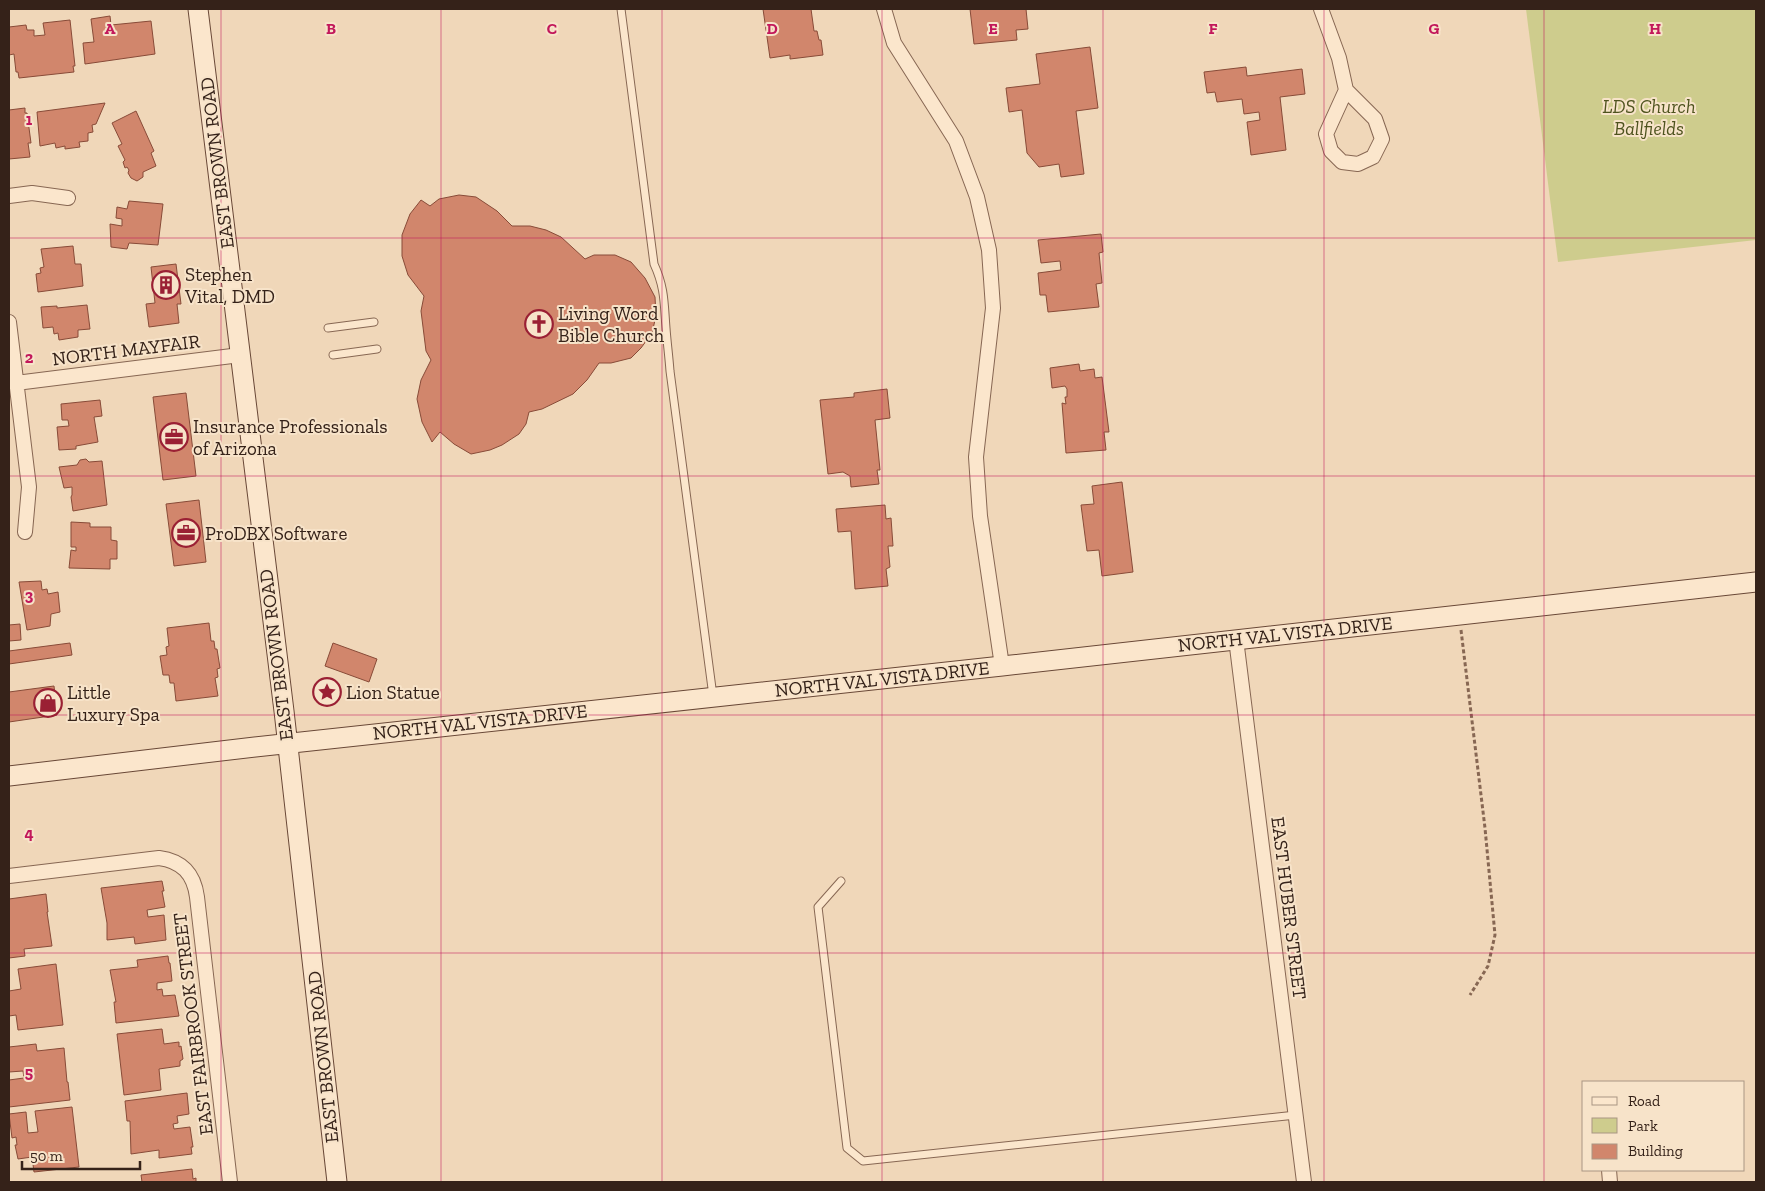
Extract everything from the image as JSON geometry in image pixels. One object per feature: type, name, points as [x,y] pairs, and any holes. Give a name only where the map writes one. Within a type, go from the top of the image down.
[{"type":"main road","name":"EAST BROWN ROAD","points":[[198,9],[287,743],[337,1182]]},
{"type":"main road","name":"NORTH VAL VISTA DRIVE","points":[[9,776],[287,743],[1756,582]]},
{"type":"street","points":[[884,9],[894,43],[956,141],[977,196],[989,250],[993,308],[976,456],[980,516],[1002,666]]},
{"type":"street","points":[[1321,9],[1339,58],[1346,90],[1375,120],[1382,139],[1373,157],[1358,164],[1342,162],[1331,151],[1326,134],[1346,90]]},
{"type":"street","points":[[9,196],[32,193],[68,198]]},
{"type":"street","points":[[9,322],[29,487],[25,532]]},
{"type":"street","name":"NORTH MAYFAIR","points":[[16,383],[240,355]]},
{"type":"street","name":"EAST HUBER STREET","points":[[1236,639],[1304,1182]]},
{"type":"street","name":"EAST FAIRBROOK STREET","points":[[9,876],[159,858],[180,866],[193,880],[196,887],[230,1182]]},
{"type":"lane","points":[[621,9],[654,264],[660,276],[665,297],[665,327],[670,371],[713,697]]},
{"type":"lane","points":[[328,328],[374,322]]},
{"type":"lane","points":[[333,355],[377,349]]},
{"type":"lane","points":[[841,881],[818,907],[847,1148],[863,1161],[1296,1115]]},
{"type":"path","points":[[1460,615],[1496,935],[1488,966],[1470,995]]},
{"type":"green space","name":"LDS Church Ballfields","points":[[1526,9],[1756,9],[1756,240],[1558,262]]},
{"type":"building","points":[[763,9],[811,9],[814,31],[817,31],[819,40],[821,40],[823,55],[790,59],[790,55],[770,58]]},
{"type":"building","points":[[970,9],[1026,9],[1028,29],[1016,30],[1017,40],[974,44]]},
{"type":"building","points":[[110,16],[111,25],[151,21],[155,54],[85,64],[83,43],[94,42],[91,19]]},
{"type":"building","points":[[70,20],[74,72],[19,78],[18,72],[16,72],[14,54],[9,55],[9,27],[26,25],[27,30],[34,30],[34,36],[45,35],[43,23]]},
{"type":"building","points":[[1090,47],[1098,108],[1076,111],[1084,174],[1061,177],[1059,164],[1039,167],[1027,153],[1022,110],[1009,112],[1006,88],[1040,84],[1036,54]]},
{"type":"building","points":[[1246,67],[1247,76],[1302,69],[1305,94],[1280,97],[1286,150],[1251,155],[1247,122],[1260,120],[1259,112],[1244,114],[1242,99],[1217,102],[1215,92],[1207,93],[1204,72]]},
{"type":"building","points":[[105,103],[96,124],[92,125],[93,132],[88,133],[88,141],[79,142],[80,147],[65,149],[65,146],[56,148],[55,143],[40,146],[37,112]]},
{"type":"building","points":[[25,108],[31,143],[28,143],[30,157],[9,159],[9,110]]},
{"type":"building","points":[[136,111],[154,151],[151,153],[156,166],[143,172],[143,177],[137,181],[131,178],[128,173],[129,170],[127,167],[125,168],[123,162],[125,160],[118,146],[122,144],[112,123]]},
{"type":"building","name":"Living Word Bible Church","points":[[459,195],[476,197],[497,211],[512,226],[530,226],[546,230],[561,237],[585,259],[594,255],[615,255],[631,262],[645,278],[655,297],[656,316],[652,333],[631,358],[611,363],[599,363],[587,380],[573,394],[542,409],[529,412],[526,424],[519,434],[490,450],[471,454],[454,444],[440,432],[432,442],[422,422],[417,399],[421,380],[431,360],[426,351],[421,311],[424,296],[408,275],[402,256],[402,235],[410,214],[421,200],[430,206],[439,199]]},
{"type":"building","points":[[129,201],[163,204],[158,245],[129,243],[127,249],[111,247],[110,224],[122,226],[122,219],[116,218],[117,207],[127,209]]},
{"type":"building","points":[[1101,234],[1103,252],[1099,253],[1102,283],[1096,284],[1099,307],[1048,312],[1046,295],[1040,295],[1038,273],[1061,270],[1060,261],[1041,263],[1038,240]]},
{"type":"building","points":[[73,246],[75,264],[81,264],[83,286],[38,292],[36,274],[41,273],[40,268],[44,267],[41,249]]},
{"type":"building","name":"Stephen Vital, DMD","points":[[176,264],[181,304],[177,304],[179,323],[149,327],[146,304],[155,303],[151,267]]},
{"type":"building","points":[[87,305],[90,329],[78,330],[78,337],[59,340],[58,333],[54,334],[53,327],[43,328],[41,307],[57,306],[57,308]]},
{"type":"building","points":[[1079,364],[1080,371],[1094,369],[1095,378],[1102,377],[1109,432],[1104,432],[1106,450],[1066,453],[1062,403],[1066,404],[1067,389],[1065,386],[1052,388],[1050,368]]},
{"type":"building","points":[[887,389],[890,418],[875,420],[880,470],[877,470],[879,484],[851,487],[850,476],[843,472],[828,474],[820,400],[854,397],[854,393]]},
{"type":"building","name":"Insurance Professionals of Arizona","points":[[186,393],[196,476],[163,480],[153,397]]},
{"type":"building","points":[[100,400],[102,416],[94,417],[98,442],[76,446],[76,449],[59,450],[57,427],[69,426],[68,420],[62,420],[61,404]]},
{"type":"building","points":[[86,459],[89,462],[102,461],[107,505],[73,511],[72,487],[64,488],[59,467],[77,465],[80,460]]},
{"type":"building","points":[[1122,482],[1133,572],[1102,576],[1099,550],[1087,551],[1081,505],[1094,504],[1092,486]]},
{"type":"building","name":"ProDBX Software","points":[[199,500],[206,562],[174,566],[166,504]]},
{"type":"building","points":[[885,505],[886,519],[891,518],[893,546],[888,546],[890,567],[886,569],[888,586],[855,589],[851,531],[838,532],[836,509]]},
{"type":"building","points":[[71,522],[90,523],[90,527],[111,527],[111,540],[117,541],[117,559],[110,559],[110,569],[69,568],[71,550],[76,551],[76,547],[71,547]]},
{"type":"building","points":[[41,581],[42,590],[47,589],[48,594],[58,592],[60,612],[51,614],[50,626],[27,630],[19,582]]},
{"type":"building","points":[[209,623],[211,641],[214,641],[215,649],[217,649],[220,668],[217,669],[218,677],[215,678],[218,696],[176,701],[174,683],[170,683],[169,675],[163,675],[160,656],[167,655],[166,647],[169,646],[167,628]]},
{"type":"building","points":[[20,624],[21,640],[9,641],[9,625]]},
{"type":"building","points":[[70,643],[72,655],[9,664],[9,651]]},
{"type":"building","points":[[333,643],[377,659],[369,682],[325,666]]},
{"type":"building","points":[[54,686],[57,715],[9,722],[9,692]]},
{"type":"building","points":[[162,881],[165,907],[147,910],[148,917],[164,915],[166,940],[135,944],[134,937],[107,940],[107,923],[101,888]]},
{"type":"building","points":[[46,894],[52,946],[24,949],[25,956],[9,958],[9,899]]},
{"type":"building","points":[[168,956],[172,981],[157,983],[157,990],[162,989],[163,996],[175,995],[179,1016],[116,1023],[114,1002],[116,1002],[110,970],[138,967],[137,960]]},
{"type":"building","points":[[56,964],[63,1025],[18,1030],[16,1015],[9,1016],[9,991],[21,989],[18,969]]},
{"type":"building","points":[[162,1029],[164,1044],[179,1042],[179,1047],[181,1046],[183,1059],[180,1061],[180,1066],[159,1069],[161,1090],[124,1095],[117,1034]]},
{"type":"building","points":[[36,1044],[37,1051],[64,1048],[70,1100],[9,1107],[9,1080],[24,1078],[23,1071],[9,1072],[9,1047]]},
{"type":"building","points":[[187,1093],[189,1114],[177,1116],[178,1123],[173,1124],[174,1129],[190,1127],[193,1147],[191,1147],[192,1154],[159,1158],[159,1150],[131,1154],[130,1121],[127,1121],[125,1101]]},
{"type":"building","points":[[72,1107],[79,1167],[34,1172],[32,1157],[18,1159],[15,1145],[17,1145],[16,1137],[12,1138],[9,1114],[26,1112],[28,1133],[38,1132],[35,1111]]},
{"type":"building","points":[[192,1169],[193,1179],[196,1178],[196,1182],[142,1182],[141,1175]]},
{"type":"place","name":"Stephen Vital, DMD","points":[[166,285]]},
{"type":"place","name":"Living Word Bible Church","points":[[539,324]]},
{"type":"place","name":"Insurance Professionals of Arizona","points":[[174,437]]},
{"type":"place","name":"ProDBX Software","points":[[186,533]]},
{"type":"place","name":"Lion Statue","points":[[327,692]]},
{"type":"place","name":"Little Luxury Spa","points":[[48,703]]}]
